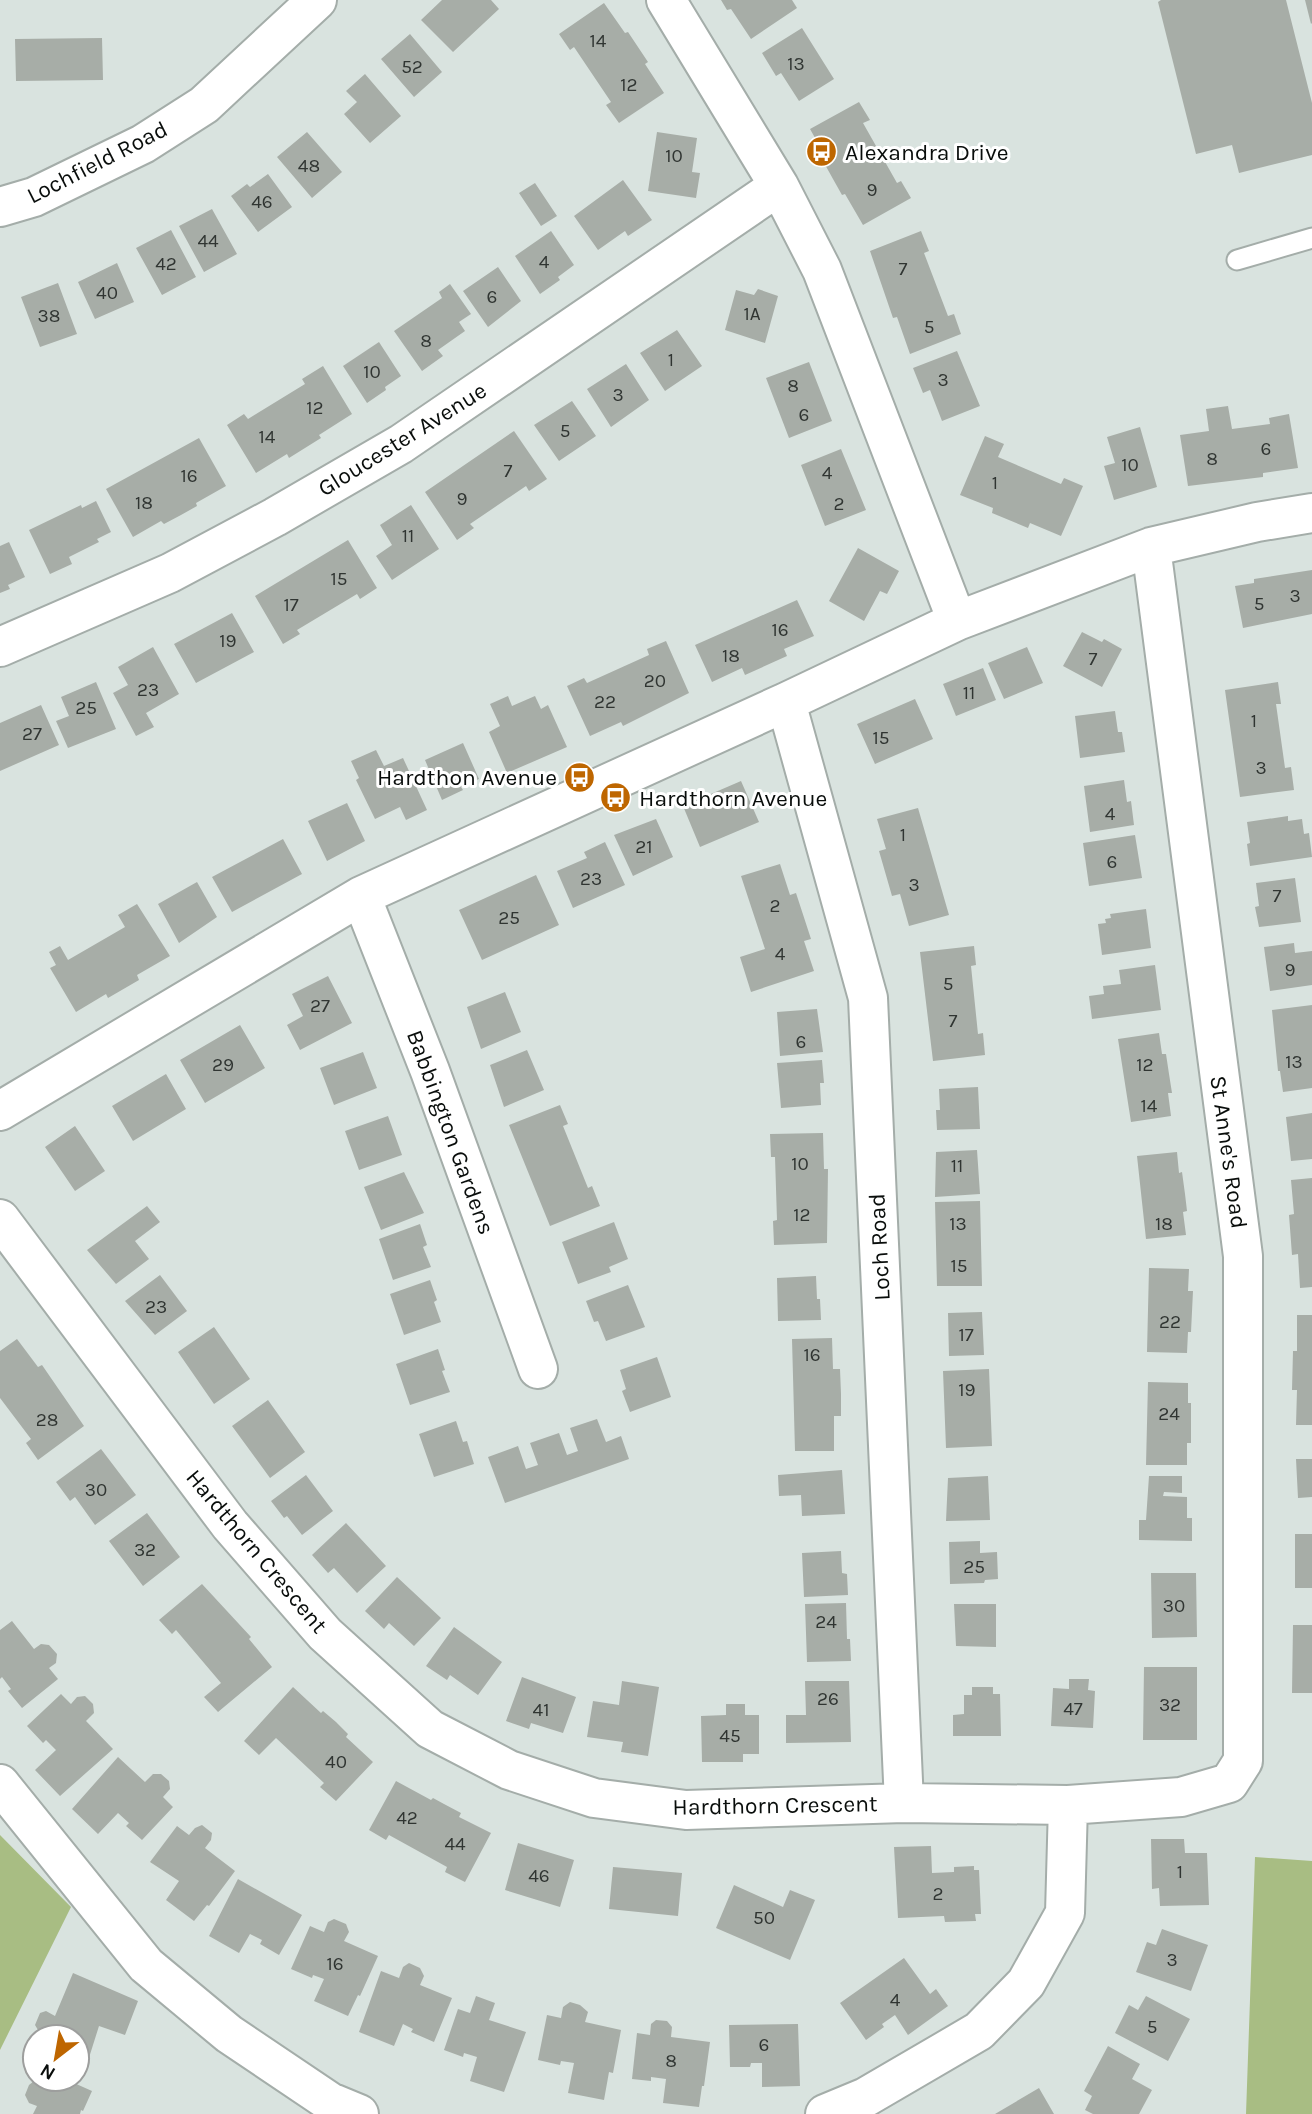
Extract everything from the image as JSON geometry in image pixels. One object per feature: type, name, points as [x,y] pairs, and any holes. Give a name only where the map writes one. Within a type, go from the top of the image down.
[{"type":"street","name":"Lochfield Road","points":[[0,207],[34,197],[144,144],[204,105],[317,0]]},
{"type":"street","points":[[666,0],[779,186],[822,270],[957,621]]},
{"type":"street","name":"Gloucester Avenue","points":[[0,648],[170,573],[275,517],[401,444],[779,186]]},
{"type":"street","points":[[0,1111],[360,896],[957,621],[1151,547],[1256,522],[1312,513]]},
{"type":"street","name":"St Anne's Road","points":[[1151,547],[1243,1256],[1243,1761]]},
{"type":"street","name":"Loch Road","points":[[786,702],[868,998],[904,1803]]},
{"type":"street","name":"Babbington Gardens","points":[[360,896],[430,1071],[538,1369]]},
{"type":"street","name":"Hardthorn Crescent","points":[[0,1219],[230,1525],[325,1634],[430,1729],[509,1770],[594,1798],[686,1810],[904,1803],[1068,1805],[1181,1797],[1229,1783],[1243,1761]]},
{"type":"street","points":[[0,1784],[146,1965],[229,2034],[330,2102],[359,2114]]},
{"type":"street","points":[[825,2114],[866,2097],[979,2031],[1026,1983],[1065,1913],[1068,1805]]},
{"type":"lane","points":[[1237,260],[1312,238]]},
{"type":"green space","points":[[0,1835],[71,1907],[0,2050]]},
{"type":"green space","points":[[1255,1857],[1312,1861],[1312,2114],[1246,2114]]},
{"type":"building","points":[[442,0],[491,0],[499,9],[453,52],[421,20]]},
{"type":"building","points":[[721,0],[792,0],[797,8],[751,39],[731,9],[727,10]]},
{"type":"building","points":[[1286,0],[1312,103],[1312,155],[1239,173],[1232,145],[1196,154],[1158,2]]},
{"type":"building","points":[[1305,0],[1312,0],[1311,24]]},
{"type":"building","points":[[604,3],[648,62],[645,64],[664,93],[619,123],[606,105],[611,102],[574,47],[570,50],[559,34]]},
{"type":"building","points":[[802,28],[834,79],[799,101],[781,73],[776,76],[762,53]]},
{"type":"building","points":[[410,34],[442,72],[414,97],[381,59]]},
{"type":"building","points":[[102,38],[103,80],[16,81],[15,39]]},
{"type":"building","points":[[365,74],[401,116],[370,143],[344,114],[357,102],[346,91]]},
{"type":"building","points":[[859,102],[870,120],[863,123],[897,183],[901,181],[911,198],[863,225],[823,161],[827,159],[810,129]]},
{"type":"building","points":[[307,132],[342,172],[312,198],[277,157]]},
{"type":"building","points":[[657,132],[697,138],[692,172],[700,173],[696,198],[648,191]]},
{"type":"building","points":[[268,174],[292,207],[258,232],[231,196],[247,184],[250,187]]},
{"type":"building","points":[[623,180],[652,220],[628,236],[625,231],[598,250],[574,216]]},
{"type":"building","points":[[535,183],[557,216],[541,226],[519,193]]},
{"type":"building","points":[[212,209],[237,254],[204,272],[179,226]]},
{"type":"building","points":[[171,230],[196,277],[162,295],[136,248]]},
{"type":"building","points":[[551,231],[574,265],[558,277],[560,280],[540,294],[515,256]]},
{"type":"building","points":[[921,231],[929,251],[924,253],[948,316],[954,314],[961,334],[910,354],[897,317],[893,318],[870,251]]},
{"type":"building","points":[[117,263],[134,302],[95,319],[78,282]]},
{"type":"building","points":[[498,267],[521,301],[488,327],[463,291]]},
{"type":"building","points":[[58,283],[77,334],[40,347],[21,297]]},
{"type":"building","points":[[450,284],[471,314],[459,322],[465,331],[438,350],[443,356],[422,371],[394,331],[442,298],[439,292]]},
{"type":"building","points":[[758,289],[778,296],[765,343],[725,330],[736,290],[754,295]]},
{"type":"building","points":[[677,330],[702,366],[665,391],[640,353]]},
{"type":"building","points":[[379,342],[401,376],[367,403],[343,366]]},
{"type":"building","points":[[957,351],[980,406],[942,421],[930,390],[923,393],[913,368]]},
{"type":"building","points":[[809,362],[832,421],[789,438],[766,378]]},
{"type":"building","points":[[626,364],[649,400],[611,427],[587,389]]},
{"type":"building","points":[[323,366],[352,414],[289,458],[287,454],[256,473],[227,425],[244,414],[248,419],[305,384],[302,379]]},
{"type":"building","points":[[572,401],[596,436],[559,461],[534,425]]},
{"type":"building","points":[[1228,406],[1232,429],[1270,424],[1269,418],[1289,414],[1298,468],[1263,473],[1263,477],[1188,486],[1180,435],[1209,431],[1206,409]]},
{"type":"building","points":[[1140,427],[1157,487],[1114,500],[1104,466],[1115,463],[1107,437]]},
{"type":"building","points":[[514,431],[547,479],[529,491],[526,486],[470,524],[474,528],[457,540],[425,492]]},
{"type":"building","points":[[985,436],[1004,444],[998,457],[1061,484],[1064,478],[1083,486],[1061,536],[1030,523],[1028,528],[992,513],[993,508],[960,495]]},
{"type":"building","points":[[199,438],[226,486],[181,515],[164,524],[161,521],[133,537],[106,489]]},
{"type":"building","points":[[841,449],[866,510],[825,526],[801,465]]},
{"type":"building","points":[[96,501],[111,532],[97,539],[99,542],[69,557],[72,564],[50,574],[29,530],[81,505],[82,508]]},
{"type":"building","points":[[411,505],[439,549],[392,580],[376,556],[392,545],[380,525]]},
{"type":"building","points":[[348,540],[377,588],[360,599],[357,594],[297,630],[300,634],[283,644],[255,596]]},
{"type":"building","points":[[9,542],[25,577],[8,585],[10,589],[0,593],[0,546]]},
{"type":"building","points":[[858,548],[899,571],[887,594],[880,591],[864,621],[829,601]]},
{"type":"building","points":[[1312,570],[1312,614],[1243,628],[1235,586],[1254,583],[1254,579]]},
{"type":"building","points":[[797,600],[814,636],[784,649],[787,656],[745,675],[742,668],[712,682],[695,645]]},
{"type":"building","points":[[232,613],[254,652],[196,683],[174,644]]},
{"type":"building","points":[[1082,632],[1102,642],[1104,639],[1122,649],[1102,687],[1063,666]]},
{"type":"building","points":[[666,641],[689,693],[623,726],[621,722],[590,736],[567,686],[584,678],[587,683],[649,655],[647,649]]},
{"type":"building","points":[[153,647],[179,694],[146,713],[154,727],[136,736],[113,693],[128,685],[118,667]]},
{"type":"building","points":[[1027,647],[1043,683],[1004,699],[988,663]]},
{"type":"building","points":[[983,668],[996,700],[956,716],[943,684]]},
{"type":"building","points":[[96,682],[116,729],[68,748],[56,721],[69,716],[61,697]]},
{"type":"building","points":[[1278,682],[1281,704],[1276,704],[1285,768],[1291,767],[1294,790],[1240,797],[1225,690]]},
{"type":"building","points":[[508,696],[512,706],[535,696],[541,709],[548,705],[567,747],[507,773],[489,732],[500,726],[490,704]]},
{"type":"building","points":[[915,699],[933,739],[875,764],[857,724]]},
{"type":"building","points":[[41,705],[59,745],[0,771],[0,723]]},
{"type":"building","points":[[1115,711],[1125,752],[1080,758],[1075,716]]},
{"type":"building","points":[[463,743],[479,779],[442,800],[425,760]]},
{"type":"building","points":[[376,750],[384,766],[403,758],[427,810],[406,820],[400,807],[375,819],[356,780],[359,778],[351,761]]},
{"type":"building","points":[[1124,780],[1127,802],[1131,801],[1134,825],[1090,832],[1084,786]]},
{"type":"building","points":[[741,781],[759,822],[700,847],[683,806]]},
{"type":"building","points":[[347,803],[365,841],[327,861],[308,821]]},
{"type":"building","points":[[918,808],[949,915],[909,926],[900,894],[892,896],[879,851],[886,849],[877,819]]},
{"type":"building","points":[[1288,816],[1288,821],[1302,819],[1304,834],[1309,833],[1312,857],[1250,866],[1247,822]]},
{"type":"building","points":[[656,819],[673,857],[633,876],[614,835]]},
{"type":"building","points":[[1135,835],[1142,878],[1089,886],[1083,843]]},
{"type":"building","points":[[283,839],[302,874],[232,912],[212,877]]},
{"type":"building","points":[[605,842],[625,885],[573,908],[557,871],[587,858],[584,852]]},
{"type":"building","points":[[780,864],[790,895],[796,893],[811,939],[804,941],[814,971],[751,992],[740,957],[765,949],[741,876]]},
{"type":"building","points":[[536,875],[559,925],[482,960],[459,910]]},
{"type":"building","points":[[1295,878],[1301,922],[1259,927],[1255,907],[1259,906],[1256,883]]},
{"type":"building","points":[[197,882],[217,917],[179,943],[158,904]]},
{"type":"building","points":[[137,904],[170,956],[137,975],[139,980],[108,998],[106,994],[76,1012],[50,968],[56,965],[49,952],[60,946],[68,960],[125,927],[118,915]]},
{"type":"building","points":[[1146,909],[1151,948],[1102,955],[1098,924],[1106,923],[1105,919],[1111,918],[1110,914]]},
{"type":"building","points":[[1294,943],[1295,953],[1312,951],[1312,985],[1270,991],[1264,947]]},
{"type":"building","points":[[974,946],[976,965],[971,966],[978,1034],[983,1033],[985,1055],[933,1061],[920,952]]},
{"type":"building","points":[[1155,965],[1161,1010],[1092,1019],[1089,996],[1104,994],[1103,986],[1121,984],[1119,970]]},
{"type":"building","points":[[328,976],[352,1023],[300,1050],[287,1025],[303,1016],[292,994]]},
{"type":"building","points":[[505,992],[521,1032],[481,1049],[467,1007]]},
{"type":"building","points":[[1312,1005],[1312,1088],[1283,1092],[1278,1071],[1272,1010]]},
{"type":"building","points":[[817,1009],[823,1052],[780,1056],[777,1012]]},
{"type":"building","points":[[240,1025],[265,1068],[205,1103],[180,1060]]},
{"type":"building","points":[[1159,1033],[1162,1054],[1166,1054],[1172,1093],[1168,1093],[1171,1116],[1131,1122],[1118,1039]]},
{"type":"building","points":[[527,1050],[544,1090],[504,1107],[490,1065]]},
{"type":"building","points":[[363,1052],[377,1088],[334,1105],[320,1068]]},
{"type":"building","points":[[822,1060],[824,1083],[820,1083],[821,1105],[781,1108],[777,1063]]},
{"type":"building","points":[[166,1074],[186,1109],[133,1141],[112,1106]]},
{"type":"building","points":[[978,1087],[980,1129],[937,1130],[939,1089]]},
{"type":"building","points":[[560,1105],[568,1124],[563,1126],[588,1188],[592,1186],[600,1206],[550,1226],[509,1125]]},
{"type":"building","points":[[1312,1113],[1312,1159],[1291,1161],[1286,1117]]},
{"type":"building","points":[[388,1116],[402,1155],[359,1170],[345,1131]]},
{"type":"building","points":[[75,1126],[105,1171],[75,1191],[45,1147]]},
{"type":"building","points":[[823,1133],[824,1169],[828,1169],[827,1243],[774,1245],[773,1221],[777,1220],[775,1157],[771,1157],[770,1134]]},
{"type":"building","points":[[977,1150],[980,1194],[935,1197],[936,1152]]},
{"type":"building","points":[[1177,1152],[1187,1211],[1183,1212],[1186,1235],[1146,1239],[1137,1156]]},
{"type":"building","points":[[404,1172],[424,1213],[381,1230],[364,1187]]},
{"type":"building","points":[[1312,1178],[1312,1287],[1300,1288],[1298,1254],[1292,1255],[1289,1215],[1294,1214],[1291,1180]]},
{"type":"building","points":[[980,1201],[982,1286],[937,1286],[935,1202]]},
{"type":"building","points":[[147,1206],[160,1222],[135,1241],[149,1259],[116,1284],[87,1250]]},
{"type":"building","points":[[614,1222],[628,1259],[609,1267],[611,1272],[578,1284],[562,1242]]},
{"type":"building","points":[[420,1224],[427,1245],[423,1247],[431,1267],[393,1280],[379,1239]]},
{"type":"building","points":[[1149,1268],[1189,1269],[1188,1291],[1193,1291],[1187,1353],[1147,1352]]},
{"type":"building","points":[[160,1275],[187,1311],[155,1335],[125,1301]]},
{"type":"building","points":[[816,1276],[821,1320],[778,1321],[777,1278]]},
{"type":"building","points":[[430,1280],[441,1322],[404,1335],[390,1294]]},
{"type":"building","points":[[628,1285],[645,1327],[606,1341],[598,1321],[594,1322],[586,1301]]},
{"type":"building","points":[[982,1312],[984,1355],[949,1356],[948,1313]]},
{"type":"building","points":[[1297,1315],[1312,1315],[1312,1425],[1296,1425],[1297,1390],[1292,1390],[1293,1351],[1297,1351]]},
{"type":"building","points":[[214,1327],[250,1379],[214,1404],[178,1352]]},
{"type":"building","points":[[832,1338],[833,1369],[840,1369],[841,1394],[841,1416],[834,1416],[834,1451],[795,1451],[792,1339]]},
{"type":"building","points":[[17,1339],[38,1367],[42,1365],[84,1426],[38,1460],[26,1443],[31,1439],[0,1398],[0,1351]]},
{"type":"building","points":[[438,1349],[450,1392],[410,1405],[396,1364]]},
{"type":"building","points":[[657,1357],[671,1397],[630,1412],[622,1391],[626,1389],[620,1370]]},
{"type":"building","points":[[989,1369],[992,1446],[946,1448],[943,1371]]},
{"type":"building","points":[[1148,1382],[1188,1383],[1191,1443],[1187,1443],[1187,1465],[1146,1465]]},
{"type":"building","points":[[268,1400],[305,1452],[270,1478],[232,1426]]},
{"type":"building","points":[[597,1419],[606,1442],[621,1436],[629,1459],[505,1503],[488,1457],[518,1446],[526,1469],[538,1465],[530,1443],[559,1433],[567,1455],[578,1451],[570,1428]]},
{"type":"building","points":[[456,1421],[463,1442],[467,1441],[474,1464],[434,1477],[419,1434]]},
{"type":"building","points":[[101,1449],[136,1495],[95,1525],[75,1497],[70,1501],[56,1482]]},
{"type":"building","points":[[1296,1459],[1312,1459],[1312,1497],[1298,1498]]},
{"type":"building","points":[[842,1470],[845,1514],[802,1516],[801,1495],[779,1496],[778,1475]]},
{"type":"building","points":[[306,1475],[333,1511],[302,1535],[271,1501]]},
{"type":"building","points":[[988,1476],[990,1520],[946,1521],[948,1478]]},
{"type":"building","points":[[1149,1476],[1182,1476],[1182,1493],[1164,1492],[1163,1496],[1187,1497],[1187,1518],[1192,1518],[1192,1541],[1139,1540],[1139,1520],[1146,1520]]},
{"type":"building","points":[[147,1513],[180,1557],[143,1586],[109,1541]]},
{"type":"building","points":[[346,1523],[386,1566],[357,1593],[334,1568],[328,1573],[312,1555]]},
{"type":"building","points":[[1295,1534],[1312,1534],[1312,1588],[1295,1588]]},
{"type":"building","points":[[980,1541],[980,1553],[997,1552],[998,1579],[985,1580],[984,1583],[950,1584],[949,1542]]},
{"type":"building","points":[[841,1551],[842,1573],[847,1574],[848,1595],[804,1597],[802,1553]]},
{"type":"building","points":[[1151,1573],[1196,1573],[1197,1637],[1152,1638]]},
{"type":"building","points":[[397,1577],[441,1618],[414,1646],[389,1623],[384,1629],[365,1611]]},
{"type":"building","points":[[202,1584],[251,1637],[249,1639],[272,1667],[218,1712],[204,1697],[221,1683],[176,1630],[172,1634],[159,1620]]},
{"type":"building","points":[[846,1603],[851,1661],[807,1662],[805,1604]]},
{"type":"building","points":[[954,1604],[996,1604],[996,1647],[956,1646]]},
{"type":"building","points":[[12,1621],[34,1649],[41,1644],[49,1645],[57,1654],[56,1663],[49,1668],[58,1679],[22,1708],[8,1691],[11,1689],[2,1677],[0,1679],[0,1630]]},
{"type":"building","points":[[1293,1625],[1312,1625],[1312,1693],[1292,1693]]},
{"type":"building","points":[[454,1627],[502,1662],[478,1695],[450,1675],[447,1680],[426,1666]]},
{"type":"building","points":[[1144,1667],[1197,1667],[1197,1740],[1143,1740]]},
{"type":"building","points":[[522,1677],[576,1697],[563,1733],[531,1723],[529,1729],[506,1721]]},
{"type":"building","points":[[1069,1679],[1089,1679],[1088,1690],[1095,1691],[1093,1728],[1051,1726],[1053,1688],[1069,1689]]},
{"type":"building","points":[[622,1681],[659,1687],[648,1756],[621,1752],[623,1742],[587,1737],[593,1701],[619,1705]]},
{"type":"building","points":[[805,1681],[849,1681],[851,1742],[786,1743],[786,1715],[806,1715]]},
{"type":"building","points":[[293,1687],[321,1713],[323,1711],[336,1722],[348,1734],[346,1737],[373,1762],[336,1801],[320,1787],[324,1783],[276,1738],[259,1755],[244,1741]]},
{"type":"building","points":[[972,1687],[993,1687],[993,1694],[1000,1694],[1001,1736],[953,1736],[953,1715],[964,1714],[964,1695],[972,1695]]},
{"type":"building","points":[[61,1694],[71,1704],[77,1697],[85,1696],[93,1704],[94,1713],[86,1721],[113,1749],[60,1796],[35,1770],[56,1750],[46,1740],[43,1743],[27,1726]]},
{"type":"building","points":[[726,1704],[745,1704],[745,1715],[759,1715],[759,1754],[743,1754],[743,1762],[702,1762],[701,1716],[726,1715]]},
{"type":"building","points":[[118,1757],[145,1782],[153,1774],[161,1774],[169,1781],[170,1789],[163,1797],[173,1807],[142,1840],[126,1826],[129,1823],[118,1813],[98,1834],[72,1809]]},
{"type":"building","points":[[396,1781],[461,1813],[459,1817],[491,1833],[465,1882],[445,1872],[447,1867],[389,1835],[386,1840],[369,1830]]},
{"type":"building","points":[[202,1825],[212,1833],[205,1848],[235,1871],[194,1921],[166,1900],[179,1881],[150,1862],[177,1826],[189,1835]]},
{"type":"building","points":[[1151,1839],[1184,1839],[1185,1853],[1207,1853],[1209,1905],[1160,1906],[1159,1888],[1152,1889]]},
{"type":"building","points":[[518,1843],[574,1860],[560,1907],[505,1890]]},
{"type":"building","points":[[931,1846],[932,1873],[954,1872],[954,1867],[974,1866],[974,1870],[979,1870],[981,1914],[975,1914],[976,1921],[945,1922],[944,1916],[898,1918],[894,1847]]},
{"type":"building","points":[[613,1867],[682,1873],[678,1916],[609,1909]]},
{"type":"building","points":[[238,1879],[302,1915],[279,1955],[260,1944],[262,1940],[250,1934],[239,1953],[209,1936]]},
{"type":"building","points":[[734,1885],[783,1907],[790,1890],[815,1900],[790,1960],[716,1928]]},
{"type":"building","points":[[334,1919],[346,1924],[349,1932],[344,1941],[378,1956],[348,2016],[314,2001],[324,1979],[313,1975],[312,1978],[291,1969],[310,1926],[324,1932],[328,1922]]},
{"type":"building","points":[[1162,1929],[1208,1945],[1191,1991],[1136,1972],[1147,1942],[1156,1945]]},
{"type":"building","points":[[904,1958],[930,1994],[936,1989],[948,2006],[908,2035],[895,2015],[866,2040],[840,2003]]},
{"type":"building","points":[[409,1963],[420,1968],[424,1976],[420,1985],[452,1998],[434,2042],[411,2032],[413,2029],[403,2024],[394,2046],[359,2032],[381,1971],[399,1978],[403,1967]]},
{"type":"building","points":[[73,1973],[138,2001],[125,2035],[99,2026],[91,2051],[91,2023],[36,2023],[40,2013],[46,2011],[55,2016]]},
{"type":"building","points":[[476,1996],[495,2003],[489,2020],[526,2032],[504,2092],[470,2081],[477,2057],[464,2053],[463,2057],[444,2050],[458,2009],[470,2013]]},
{"type":"building","points":[[1146,1996],[1190,2019],[1168,2061],[1115,2033],[1129,2005],[1138,2010]]},
{"type":"building","points":[[570,2002],[580,2005],[588,2012],[585,2022],[621,2030],[613,2073],[609,2072],[604,2100],[568,2093],[574,2063],[561,2061],[560,2065],[538,2060],[547,2015],[561,2018],[563,2007]]},
{"type":"building","points":[[656,2020],[667,2021],[672,2027],[671,2037],[710,2042],[699,2107],[663,2103],[666,2079],[632,2079],[637,2033],[650,2035],[651,2024]]},
{"type":"building","points":[[798,2024],[800,2086],[762,2087],[762,2063],[751,2063],[750,2067],[730,2067],[729,2025]]},
{"type":"building","points":[[1108,2046],[1140,2064],[1132,2079],[1152,2090],[1139,2114],[1093,2114],[1085,2110],[1092,2096],[1084,2091]]},
{"type":"building","points":[[1039,2088],[1054,2114],[995,2114]]},
{"type":"building","points":[[92,2091],[83,2111],[81,2110],[80,2114],[33,2114],[37,2106],[29,2103],[25,2095]]},
{"type":"place","name":"Alexandra Drive","points":[[822,152]]},
{"type":"place","name":"Hardthon Avenue","points":[[580,777]]},
{"type":"place","name":"Hardthorn Avenue","points":[[616,798]]}]
